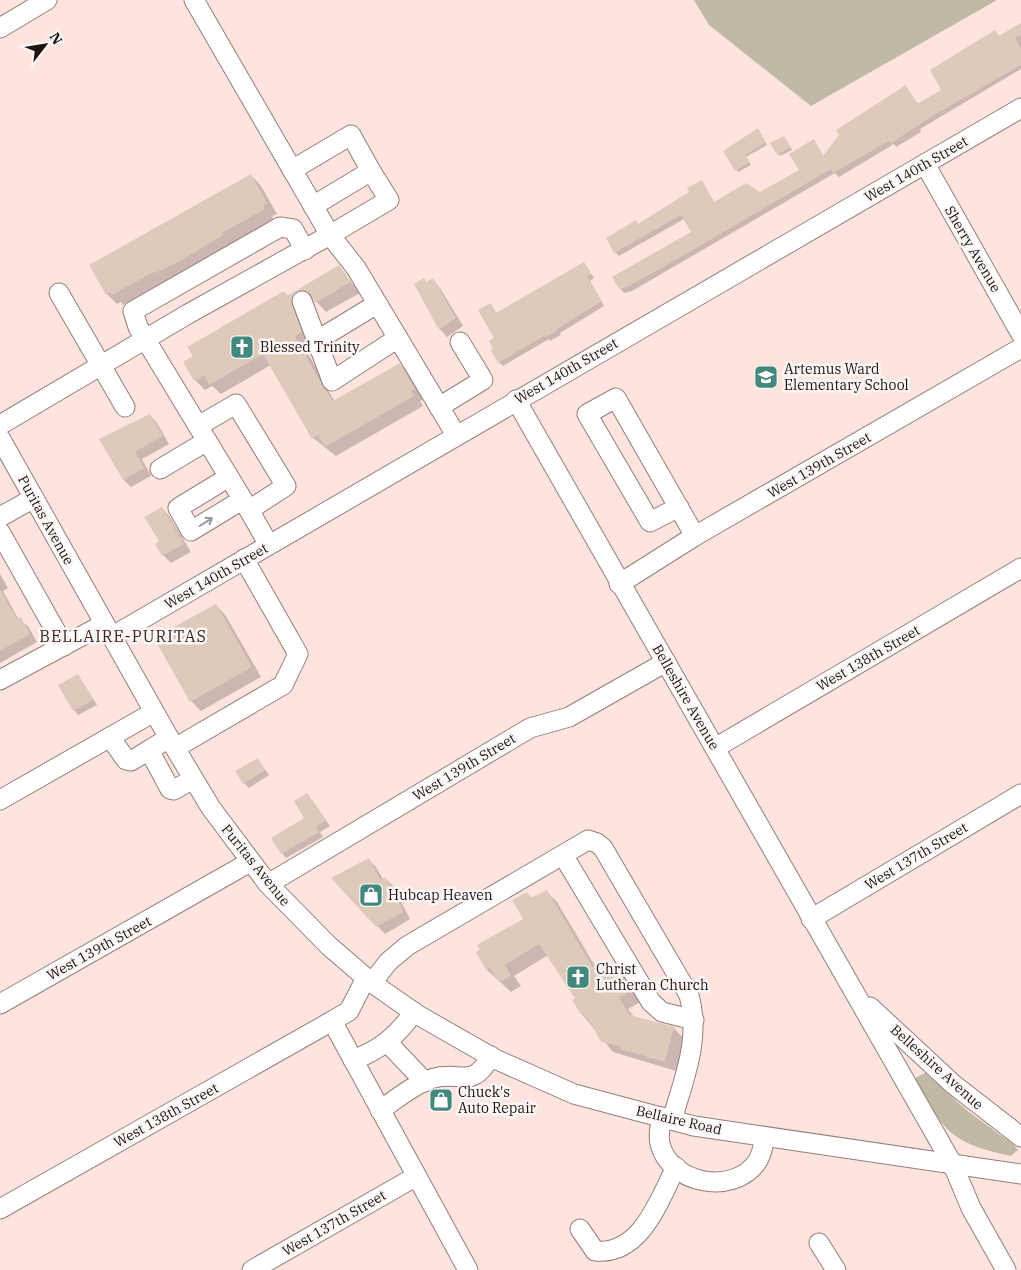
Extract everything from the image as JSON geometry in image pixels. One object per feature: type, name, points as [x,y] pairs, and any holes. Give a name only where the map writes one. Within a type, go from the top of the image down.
[{"type":"street","points":[[0,28],[48,0]]},
{"type":"street","points":[[194,0],[330,235],[356,268],[456,435]]},
{"type":"street","name":"West 140th Street","points":[[0,680],[64,646],[108,630],[244,559],[1021,108]]},
{"type":"street","points":[[0,425],[389,200],[351,135],[292,170]]},
{"type":"street","name":"Sherry Avenue","points":[[924,164],[1021,334]]},
{"type":"street","points":[[313,206],[372,171]]},
{"type":"street","points":[[268,545],[230,477],[145,340],[134,319],[133,311],[280,227],[293,229],[305,250]]},
{"type":"street","points":[[59,293],[125,407]]},
{"type":"street","points":[[302,301],[332,381],[398,338]]},
{"type":"street","points":[[316,341],[377,304]]},
{"type":"street","points":[[439,407],[483,380],[460,342]]},
{"type":"street","name":"West 139th Street","points":[[619,584],[696,536],[1021,348]]},
{"type":"street","points":[[679,507],[650,522],[587,414],[616,398],[696,536]]},
{"type":"street","name":"Belleshire Avenue","points":[[516,400],[619,584],[666,662],[953,1165],[971,1208],[1006,1270]]},
{"type":"street","points":[[160,468],[236,404],[286,486],[191,531],[178,508],[230,477]]},
{"type":"street","name":"Puritas Avenue","points":[[0,438],[193,779],[250,862],[268,884],[322,939],[369,981]]},
{"type":"street","points":[[0,517],[34,498]]},
{"type":"street","points":[[0,532],[64,646]]},
{"type":"street","points":[[110,737],[126,760],[131,761],[149,750],[172,743],[283,685],[298,654],[244,559]]},
{"type":"street","name":"West 138th Street","points":[[714,748],[1021,568]]},
{"type":"street","name":"West 139th Street","points":[[268,884],[530,728],[569,717],[666,662]]},
{"type":"street","points":[[0,800],[154,712]]},
{"type":"street","points":[[149,750],[170,789],[174,790],[193,779]]},
{"type":"street","name":"West 137th Street","points":[[811,919],[1021,794]]},
{"type":"street","points":[[468,1270],[415,1177],[332,1021],[349,1011],[369,981],[407,946],[588,840],[597,843],[603,848],[689,996],[694,1020],[692,1050],[667,1118],[660,1143],[668,1159],[694,1179],[704,1181],[731,1180],[746,1173],[756,1164],[761,1155],[765,1137]]},
{"type":"street","points":[[563,855],[651,1002],[662,1012],[694,1020]]},
{"type":"street","name":"West 139th Street","points":[[0,1004],[250,862]]},
{"type":"street","name":"Bellaire Road","points":[[369,981],[414,1012],[491,1056],[574,1094],[667,1118],[765,1137],[1021,1174]]},
{"type":"street","name":"Belleshire Avenue","points":[[856,994],[953,1084],[1021,1137]]},
{"type":"street","points":[[353,1060],[377,1050],[398,1033],[414,1012]]},
{"type":"street","name":"West 138th Street","points":[[0,1209],[332,1021]]},
{"type":"street","points":[[387,1042],[425,1082]]},
{"type":"street","points":[[380,1110],[425,1082],[444,1076],[465,1078],[475,1076],[483,1070],[491,1056]]},
{"type":"street","points":[[580,1229],[594,1252],[611,1251],[630,1240],[642,1231],[676,1167]]},
{"type":"street","name":"West 137th Street","points":[[252,1270],[415,1177]]},
{"type":"street","points":[[819,1243],[836,1270]]},
{"type":"shaded area","points":[[694,0],[997,0],[811,106],[709,25]]},
{"type":"shaded area","points":[[925,1073],[969,1112],[1018,1150],[1011,1156],[991,1151],[961,1140],[951,1132],[933,1111],[915,1078]]},
{"type":"building","points":[[1021,23],[1021,35],[1015,38],[1021,49],[1021,65],[934,115],[891,143],[889,141],[833,173],[831,169],[681,257],[627,287],[619,289],[612,277],[691,232],[681,215],[614,253],[606,238],[636,220],[638,224],[689,192],[687,188],[702,180],[714,202],[746,183],[760,192],[799,170],[789,154],[814,139],[823,156],[839,135],[836,130],[906,85],[917,104],[941,90],[930,70],[995,30],[999,36]]},
{"type":"building","points":[[758,128],[766,142],[745,155],[750,162],[735,171],[723,151]]},
{"type":"building","points":[[784,136],[791,147],[777,155],[770,143]]},
{"type":"building","points":[[251,174],[267,203],[263,206],[265,209],[222,233],[223,235],[182,260],[154,272],[112,295],[110,292],[106,295],[89,265]]},
{"type":"building","points":[[584,262],[591,274],[587,277],[602,301],[558,330],[498,363],[491,350],[493,348],[489,341],[494,338],[478,310],[491,303],[496,313]]},
{"type":"building","points":[[339,265],[351,282],[315,303],[309,293],[303,290],[294,294],[291,300],[302,332],[295,336],[322,385],[333,401],[400,363],[415,389],[411,391],[414,396],[325,447],[318,435],[312,439],[263,354],[209,385],[204,375],[194,381],[183,362],[193,356],[187,347],[284,291],[287,296]]},
{"type":"building","points":[[424,278],[426,282],[433,278],[456,318],[439,330],[414,284]]},
{"type":"building","points":[[150,414],[163,436],[135,452],[144,468],[123,480],[99,439]]},
{"type":"building","points":[[162,507],[184,544],[162,556],[155,544],[159,541],[144,517]]},
{"type":"building","points":[[0,589],[17,619],[21,617],[30,634],[0,651]]},
{"type":"building","points":[[216,604],[252,667],[190,702],[154,638]]},
{"type":"building","points":[[78,674],[93,700],[73,711],[58,685]]},
{"type":"building","points":[[258,758],[265,770],[243,784],[235,771]]},
{"type":"building","points":[[307,793],[326,820],[316,827],[319,832],[281,854],[271,838],[304,818],[294,801]]},
{"type":"building","name":"Hubcap Heaven","points":[[369,858],[380,879],[385,877],[404,912],[376,927],[331,878]]},
{"type":"building","name":"Christ Lutheran Church","points":[[547,890],[598,976],[615,966],[631,991],[619,998],[630,1015],[674,1027],[665,1062],[620,1049],[621,1046],[601,1042],[590,1022],[582,1012],[580,1013],[572,1000],[575,998],[539,944],[505,965],[511,976],[499,982],[490,968],[486,970],[476,952],[480,950],[477,945],[523,919],[512,900],[527,892],[531,898]]},
{"type":"place","name":"Blessed Trinity","points":[[242,347]]},
{"type":"place","name":"Artemus Ward Elementary School","points":[[766,377]]},
{"type":"place","name":"Hubcap Heaven","points":[[371,895]]},
{"type":"place","name":"Christ Lutheran Church","points":[[578,977]]},
{"type":"place","name":"Chuck's Auto Repair","points":[[441,1100]]},
{"type":"district","name":"BELLAIRE-PURITAS","points":[[123,636]]}]
